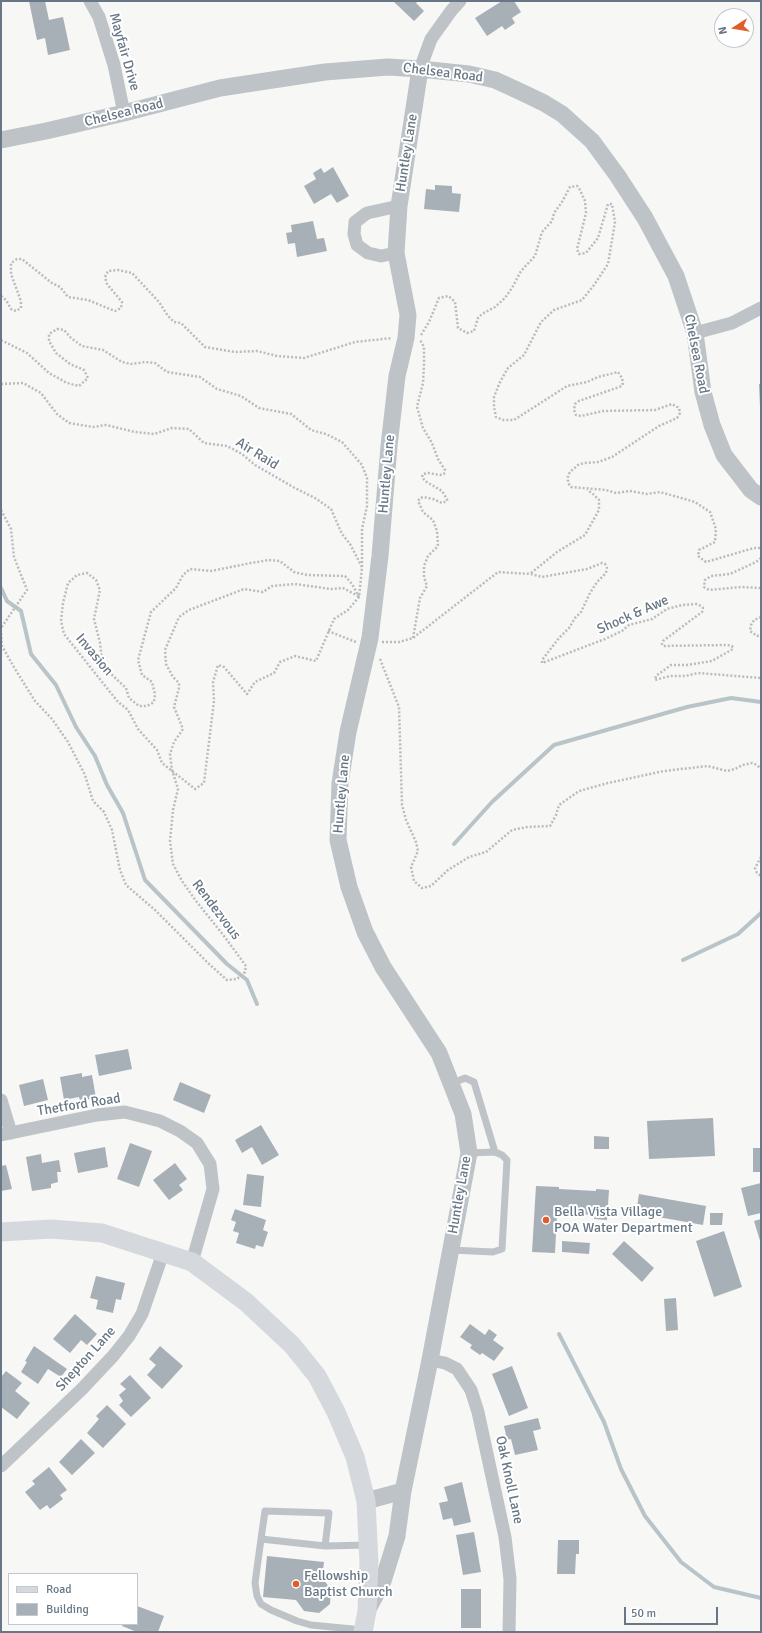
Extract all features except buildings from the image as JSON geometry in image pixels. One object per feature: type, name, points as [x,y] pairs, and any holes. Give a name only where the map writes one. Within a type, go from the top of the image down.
[{"type":"main road","points":[[1,1232],[51,1229],[102,1233],[192,1262],[246,1302],[292,1345],[317,1376],[336,1412],[355,1457],[366,1501],[369,1562],[367,1611],[363,1631]]},
{"type":"street","name":"Mayfair Drive","points":[[90,1],[99,17],[114,65],[124,113]]},
{"type":"street","points":[[420,69],[430,39],[451,10],[460,1]]},
{"type":"street","name":"Chelsea Road","points":[[1,140],[124,113],[220,88],[325,72],[388,67],[469,74],[495,80],[544,103],[562,114],[592,141],[617,175],[645,218],[676,276],[695,333],[703,392],[712,425],[724,455],[751,490],[761,497]]},
{"type":"street","name":"Huntley Lane","points":[[367,1611],[383,1581],[395,1543],[403,1490],[430,1360],[468,1153],[463,1114],[439,1053],[383,967],[365,932],[349,887],[338,840],[340,783],[348,732],[370,638],[380,556],[389,446],[397,376],[406,338],[408,316],[396,253],[399,206],[420,69]]},
{"type":"street","points":[[396,253],[381,256],[368,253],[357,245],[354,234],[355,222],[367,213],[399,206]]},
{"type":"street","points":[[695,333],[732,324],[761,308]]},
{"type":"street","points":[[1,1100],[6,1134]]},
{"type":"street","name":"Thetford Road","points":[[6,1134],[125,1112],[160,1121],[180,1131],[196,1143],[210,1164],[213,1189],[192,1262]]},
{"type":"street","name":"Shepton Lane","points":[[1,1466],[82,1390],[129,1336],[142,1314],[163,1253]]},
{"type":"street","name":"Oak Knoll Lane","points":[[430,1360],[445,1363],[457,1369],[471,1390],[478,1412],[504,1537],[510,1579],[509,1632]]},
{"type":"street","points":[[366,1501],[403,1490]]},
{"type":"lane","points":[[451,1084],[465,1078],[474,1082],[494,1152]]},
{"type":"lane","points":[[451,1250],[493,1252],[502,1249],[507,1160],[502,1155],[494,1152],[468,1153]]},
{"type":"lane","points":[[325,1546],[329,1513],[265,1510],[255,1583],[256,1596],[261,1604],[297,1621],[311,1625],[363,1631]]},
{"type":"lane","points":[[261,1539],[325,1546],[368,1545]]},
{"type":"path","points":[[413,638],[420,598],[427,586],[424,577],[424,566],[428,556],[438,546],[437,531],[433,520],[423,512],[418,501],[420,498],[424,497],[442,503],[447,501],[442,491],[425,481],[422,477],[423,474],[428,473],[440,475],[444,474],[445,470],[423,428],[417,407],[423,383],[424,347],[421,340],[416,337],[420,336],[429,322],[439,298],[443,297],[452,298],[455,302],[458,328],[467,333],[474,331],[478,318],[495,307],[505,298],[521,271],[535,256],[542,232],[552,221],[554,212],[562,202],[570,187],[577,186],[585,202],[586,213],[577,249],[580,254],[586,253],[598,238],[608,204],[612,204],[615,222],[608,264],[582,300],[554,310],[541,322],[524,355],[508,368],[494,397],[496,417],[503,420],[514,420],[567,386],[618,372],[622,378],[622,386],[579,401],[575,404],[574,410],[576,415],[581,416],[603,411],[656,410],[668,404],[676,405],[680,413],[677,418],[658,426],[612,457],[598,462],[584,463],[571,471],[567,478],[571,487],[606,490],[616,493],[630,491],[647,494],[660,492],[695,502],[710,512],[716,529],[714,542],[698,550],[698,556],[706,562],[754,548],[761,548]]},
{"type":"path","points":[[1,296],[6,300],[11,309],[16,311],[20,308],[21,301],[12,274],[11,263],[17,259],[22,259],[52,283],[60,287],[68,297],[88,300],[115,311],[121,308],[122,302],[107,284],[105,276],[108,271],[118,270],[132,273],[159,302],[168,316],[174,322],[181,323],[205,347],[235,352],[257,351],[277,356],[304,358],[355,342],[399,338]]},
{"type":"path","points":[[1,340],[27,353],[49,373],[67,383],[79,386],[88,378],[84,370],[70,364],[56,353],[49,341],[49,334],[57,329],[64,330],[70,338],[82,346],[103,350],[122,362],[131,364],[145,362],[155,363],[167,372],[200,378],[217,389],[241,396],[259,408],[291,414],[311,430],[326,434],[342,442],[362,465],[367,478],[368,506],[362,529],[362,568],[358,597],[348,610],[334,619],[316,661],[295,656],[280,662],[274,673],[255,682],[247,694],[224,667],[218,665],[213,682],[214,701],[204,783],[195,789],[172,770]]},
{"type":"path","name":"Air Raid","points":[[1,384],[23,384],[41,393],[57,414],[69,423],[93,427],[106,425],[135,432],[154,434],[172,428],[189,429],[204,443],[227,446],[242,454],[255,465],[332,509],[342,534],[350,544],[362,568]]},
{"type":"path","points":[[379,645],[383,642],[399,642],[413,638],[498,572],[531,574],[557,552],[585,535],[599,510],[599,500],[592,492],[583,489]]},
{"type":"path","points":[[1,510],[4,513],[11,529],[14,558],[27,590],[1,628]]},
{"type":"path","points":[[761,558],[756,562],[730,574],[711,576],[705,580],[704,587],[709,590],[740,587],[761,588]]},
{"type":"path","name":"Invasion","points":[[172,770],[162,763],[157,750],[138,729],[128,710],[118,702],[64,634],[61,621],[63,603],[68,583],[77,575],[87,573],[96,580],[100,590],[94,619],[100,643],[102,661],[110,673],[126,688],[129,698],[139,706],[147,706],[154,702],[155,694],[152,682],[142,675],[138,660],[151,612],[176,588],[183,575],[190,569],[211,571],[269,560],[280,561],[294,572],[306,575],[345,576],[352,584],[358,597]]},
{"type":"path","name":"Shock & Awe","points":[[531,574],[542,577],[551,576],[587,569],[602,563],[605,564],[607,568],[606,573],[597,582],[590,593],[581,612],[569,628],[558,638],[542,660],[542,663],[622,631],[629,625],[652,619],[667,609],[682,605],[696,604],[703,608],[702,612],[663,641],[663,646],[727,645],[732,646],[733,649],[712,661],[687,665],[672,665],[656,676],[655,680],[670,676],[684,676],[698,673],[761,678]]},
{"type":"path","name":"Rendezvous","points":[[1,633],[2,646],[35,701],[52,719],[68,742],[85,775],[93,801],[104,812],[112,830],[120,870],[126,885],[155,910],[227,980],[238,979],[245,972],[246,966],[182,882],[173,864],[170,841],[178,788],[172,770],[170,754],[174,742],[183,729],[174,707],[179,683],[173,677],[166,664],[165,650],[178,617],[189,610],[244,589],[263,592],[272,586],[295,584],[316,587],[343,588],[358,597]]},
{"type":"path","points":[[761,617],[754,620],[750,631],[757,636],[761,635]]},
{"type":"path","points":[[328,631],[361,644]]},
{"type":"path","points":[[378,654],[399,707],[402,804],[406,820],[416,842],[418,851],[411,867],[414,881],[422,888],[431,886],[448,870],[469,858],[486,852],[512,830],[527,827],[550,826],[559,805],[579,791],[664,771],[708,766],[727,772],[735,770],[743,764],[752,763],[761,769]]},
{"type":"path","points":[[761,857],[755,868],[761,876]]},
{"type":"waterway","points":[[1,588],[7,601],[21,611],[31,654],[56,685],[76,727],[95,756],[107,785],[123,813],[145,880],[227,964],[247,980],[257,1004]]},
{"type":"waterway","points":[[454,844],[492,802],[554,745],[687,707],[731,698],[761,702]]},
{"type":"waterway","points":[[683,960],[738,934],[761,913]]},
{"type":"waterway","points":[[559,1334],[604,1422],[621,1469],[645,1516],[681,1562],[714,1587],[761,1598]]},
{"type":"place","name":"Bella Vista Village POA Water Department","points":[[546,1220]]},
{"type":"place","name":"Fellowship Baptist Church","points":[[296,1584]]}]
